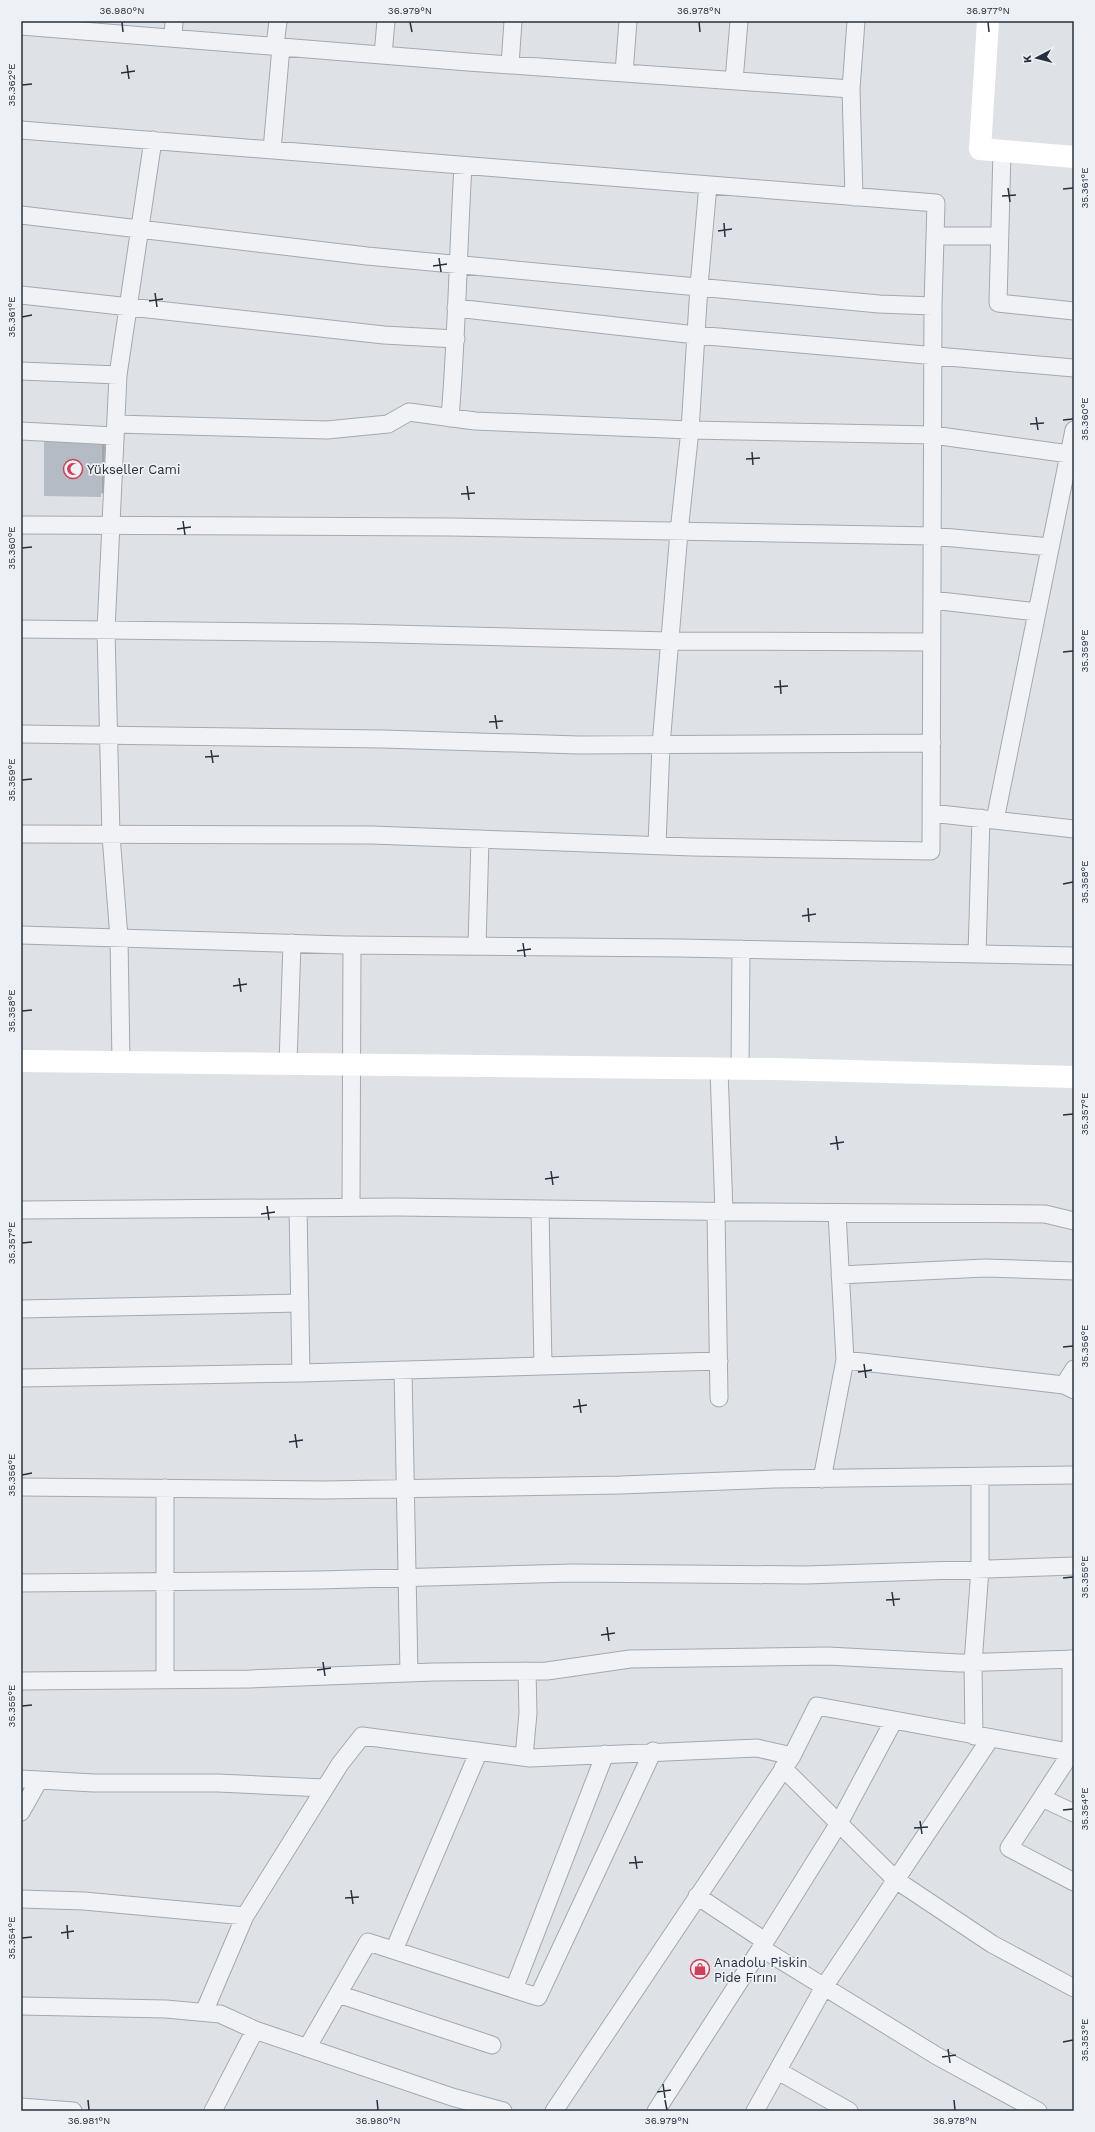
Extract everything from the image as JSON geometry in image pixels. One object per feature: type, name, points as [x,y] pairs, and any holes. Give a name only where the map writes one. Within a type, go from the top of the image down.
[{"type":"main road","points":[[988,21],[980,149],[1074,157]]},
{"type":"main road","points":[[21,1060],[729,1069],[1074,1077]]},
{"type":"street","points":[[173,38],[174,21]]},
{"type":"street","points":[[272,150],[278,47],[278,21]]},
{"type":"street","points":[[383,55],[386,21]]},
{"type":"street","points":[[510,65],[513,21]]},
{"type":"street","points":[[624,73],[628,21]]},
{"type":"street","points":[[734,81],[739,21]]},
{"type":"street","points":[[854,197],[851,89],[856,21]]},
{"type":"street","points":[[21,26],[53,25],[173,38],[278,47],[851,89]]},
{"type":"street","points":[[21,130],[708,186],[936,202],[933,306],[931,851],[657,846],[372,835],[21,834]]},
{"type":"street","points":[[120,1062],[119,938],[111,835],[106,630],[118,375],[153,140]]},
{"type":"street","points":[[1002,151],[998,303],[1074,311]]},
{"type":"street","points":[[450,418],[456,339],[457,264],[464,166]]},
{"type":"street","points":[[657,846],[661,745],[679,532],[690,430],[699,286],[708,186]]},
{"type":"street","points":[[21,215],[367,256],[879,304],[933,306]]},
{"type":"street","points":[[935,236],[1000,236]]},
{"type":"street","points":[[21,295],[128,308],[384,335],[456,339]]},
{"type":"street","points":[[456,308],[696,335],[1074,368]]},
{"type":"street","points":[[21,371],[118,375]]},
{"type":"street","points":[[21,431],[327,430],[388,424],[409,412],[475,420],[690,430],[933,435],[1069,454]]},
{"type":"street","points":[[977,954],[988,819],[1037,612],[1074,430]]},
{"type":"street","points":[[21,525],[450,527],[932,536],[1050,547]]},
{"type":"street","points":[[932,600],[1037,612]]},
{"type":"street","points":[[21,629],[670,640],[932,642]]},
{"type":"street","points":[[21,734],[383,739],[578,745],[932,743]]},
{"type":"street","points":[[931,813],[1074,829]]},
{"type":"street","points":[[477,946],[480,839]]},
{"type":"street","points":[[21,935],[292,944],[741,949],[1074,956]]},
{"type":"street","points":[[288,1064],[292,944]]},
{"type":"street","points":[[351,1207],[352,945]]},
{"type":"street","points":[[719,1398],[720,1212],[729,1069],[741,949]]},
{"type":"street","points":[[21,1210],[351,1207],[720,1212],[1045,1214],[1074,1221]]},
{"type":"street","points":[[298,1208],[301,1373]]},
{"type":"street","points":[[540,1209],[543,1366]]},
{"type":"street","points":[[822,1479],[845,1360],[837,1213]]},
{"type":"street","points":[[840,1275],[985,1268],[1074,1271]]},
{"type":"street","points":[[21,1309],[300,1302]]},
{"type":"street","points":[[845,1360],[1069,1388],[1074,1369]]},
{"type":"street","points":[[21,1378],[301,1373],[718,1361]]},
{"type":"street","points":[[403,1370],[409,1673]]},
{"type":"street","points":[[21,1487],[326,1490],[1074,1475]]},
{"type":"street","points":[[974,1736],[973,1663],[980,1569],[980,1477]]},
{"type":"street","points":[[164,1488],[166,1679]]},
{"type":"street","points":[[21,1583],[408,1578],[573,1573],[806,1575],[1074,1566]]},
{"type":"street","points":[[21,1681],[166,1679],[250,1680],[409,1673],[547,1671],[630,1659],[828,1656],[973,1663],[1072,1659],[1073,1753],[1009,1848],[1074,1882]]},
{"type":"street","points":[[524,1757],[528,1713],[527,1671]]},
{"type":"street","points":[[554,2111],[788,1762],[817,1706],[990,1739],[1073,1753]]},
{"type":"street","points":[[656,2111],[839,1823],[894,1720]]},
{"type":"street","points":[[204,2012],[244,1916],[324,1788],[340,1764],[362,1736],[524,1757],[757,1748],[788,1762],[839,1823],[896,1880],[992,1944],[1074,1988]]},
{"type":"street","points":[[755,2111],[824,1987],[990,1739]]},
{"type":"street","points":[[394,1950],[478,1751]]},
{"type":"street","points":[[307,2048],[368,1942],[538,1997],[653,1751]]},
{"type":"street","points":[[514,1989],[605,1754]]},
{"type":"street","points":[[21,1779],[94,1783],[218,1783],[324,1788]]},
{"type":"street","points":[[21,1812],[39,1780]]},
{"type":"street","points":[[1042,1798],[1074,1813]]},
{"type":"street","points":[[697,1896],[824,1987],[937,2056],[1038,2111]]},
{"type":"street","points":[[21,1899],[84,1901],[244,1916]]},
{"type":"street","points":[[338,1994],[492,2045]]},
{"type":"street","points":[[21,2006],[166,2009],[220,2014],[255,2030],[307,2048],[452,2097],[503,2111]]},
{"type":"street","points":[[213,2111],[255,2030]]},
{"type":"street","points":[[778,2071],[849,2111]]},
{"type":"street","points":[[21,2107],[74,2111]]},
{"type":"building","name":"Yükseller Cami","points":[[44,440],[102,441],[101,497],[44,496]]},
{"type":"place","name":"Yükseller Cami","points":[[73,469]]},
{"type":"place","name":"Anadolu Piskin Pide Fırını","points":[[700,1969]]}]
